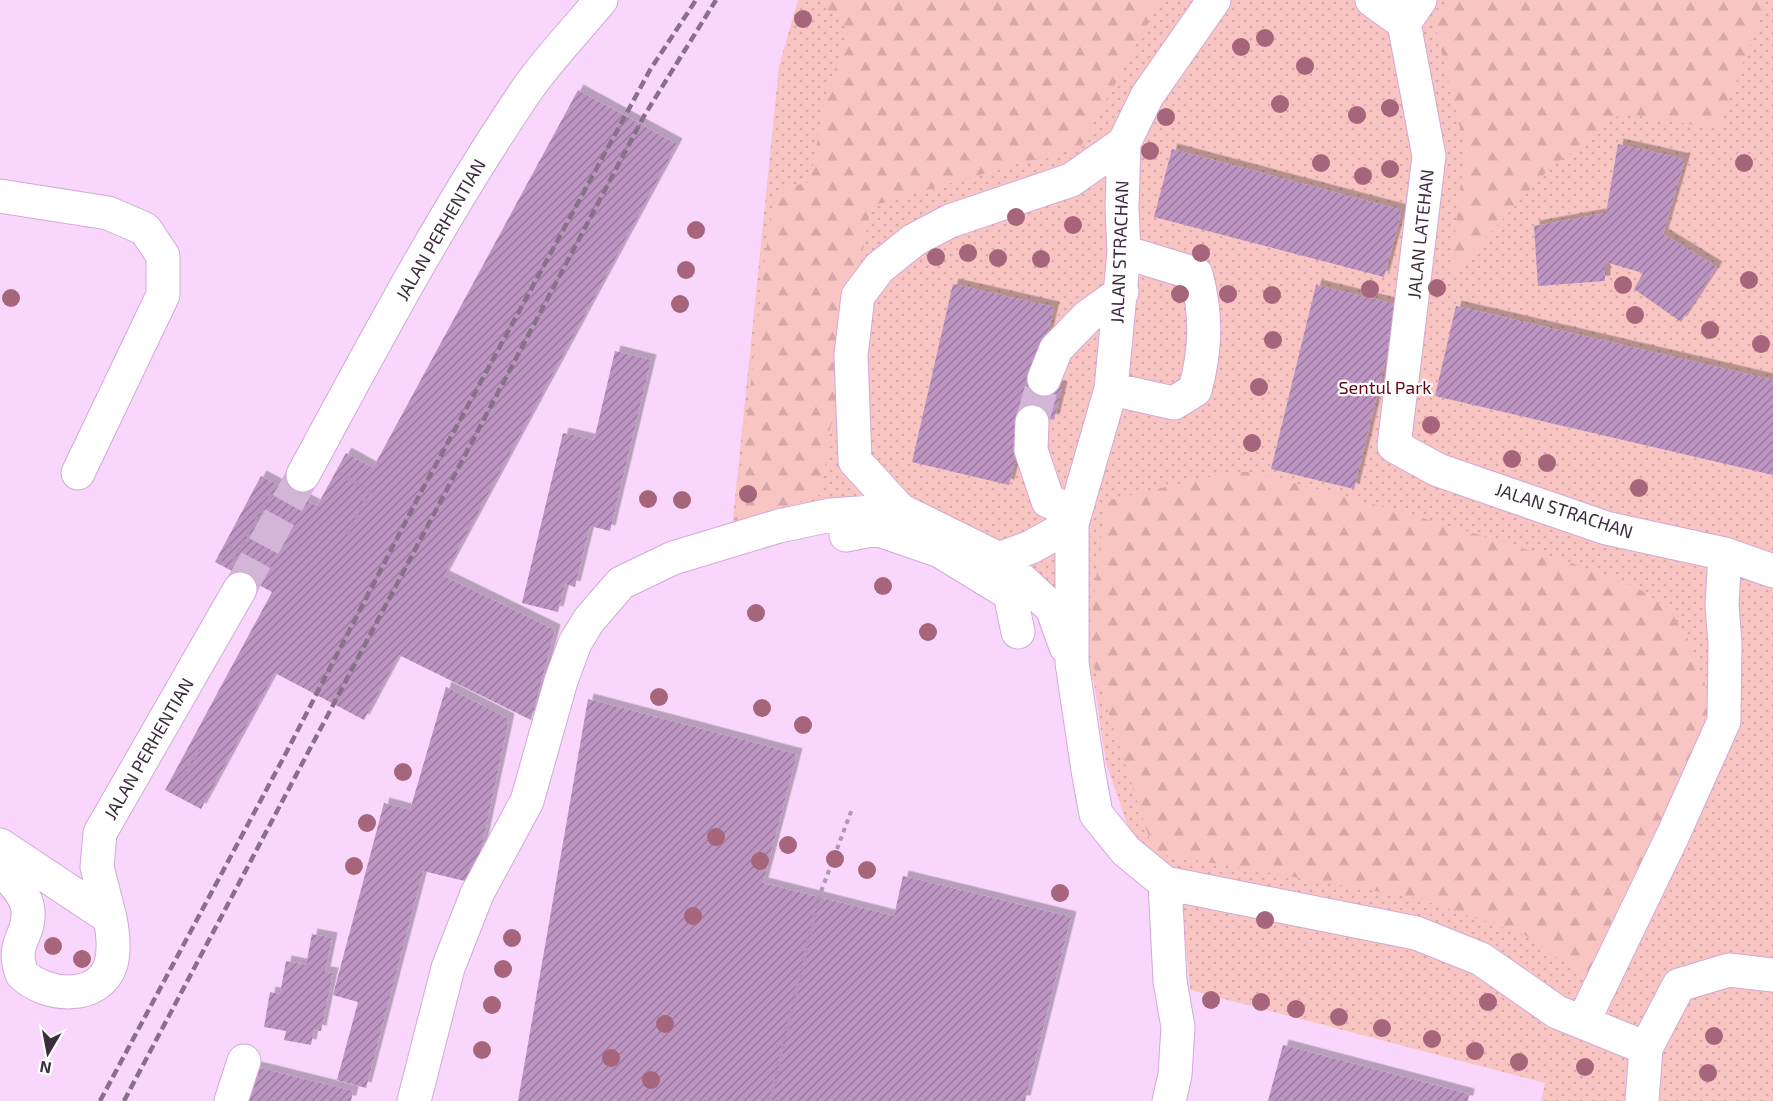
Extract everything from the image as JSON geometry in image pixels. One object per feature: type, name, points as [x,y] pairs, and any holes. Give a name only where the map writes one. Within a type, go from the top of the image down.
[{"type":"street","name":"JALAN PERHENTIAN","points":[[319,473],[377,340],[488,150],[530,86],[601,0]]},
{"type":"street","name":"JALAN STRACHAN","points":[[1165,883],[1126,851],[1096,814],[1072,663],[1073,518],[1112,389],[1124,252],[1122,208],[1124,143],[1147,96],[1214,0]]},
{"type":"street","points":[[1372,0],[1412,12]]},
{"type":"street","name":"JALAN LATEHAN","points":[[1394,446],[1429,156],[1412,12]]},
{"type":"street","points":[[1072,663],[1052,608],[999,559],[900,510],[855,461],[851,355],[858,296],[879,268],[914,240],[950,221],[1071,180],[1124,143]]},
{"type":"street","points":[[1071,180],[1122,208]]},
{"type":"street","points":[[0,196],[108,213],[145,229],[163,256],[163,295],[78,473]]},
{"type":"street","points":[[1112,389],[1174,403],[1195,390],[1203,362],[1204,307],[1196,274],[1124,252]]},
{"type":"street","points":[[1044,379],[1056,349],[1087,317],[1122,292]]},
{"type":"street","points":[[999,559],[1031,547],[1073,518],[1048,501],[1030,450],[1032,422]]},
{"type":"street","name":"JALAN STRACHAN","points":[[1394,446],[1438,470],[1606,528],[1725,554],[1773,571]]},
{"type":"street","points":[[414,1101],[448,968],[477,894],[527,801],[561,681],[575,643],[588,620],[621,583],[672,558],[747,535],[831,515],[900,510]]},
{"type":"street","points":[[776,549],[876,529],[940,551],[1010,594],[1018,632]]},
{"type":"street","points":[[1583,1022],[1673,835],[1724,721],[1725,644],[1722,604],[1725,554]]},
{"type":"street","name":"JALAN PERHENTIAN","points":[[11,951],[22,974],[44,990],[59,993],[92,987],[104,978],[114,950],[110,918],[98,867],[100,833],[240,589]]},
{"type":"street","points":[[0,845],[110,918]]},
{"type":"street","points":[[0,867],[22,895],[28,909],[26,926],[11,951]]},
{"type":"street","points":[[1169,1101],[1175,1075],[1178,1027],[1170,981],[1165,883],[1416,933],[1481,959],[1557,1012],[1646,1048]]},
{"type":"street","points":[[1642,1101],[1646,1048],[1679,985],[1729,970],[1773,975]]},
{"type":"street","points":[[231,1101],[244,1061]]},
{"type":"path","points":[[319,473],[370,490],[345,538]]},
{"type":"path","points":[[178,777],[181,779],[200,748]]},
{"type":"path","points":[[770,1101],[819,897],[852,810]]},
{"type":"green space","name":"Sentul Park","points":[[798,0],[1773,0],[1773,1101],[1541,1101],[1545,1083],[1190,990],[1182,906],[1143,870],[1106,763],[1094,683],[1055,593],[911,497],[732,529],[779,66]]},
{"type":"green space","points":[[818,0],[1161,0],[1081,146],[871,206],[827,447],[822,494],[735,523],[769,224],[777,190],[810,182],[825,97],[849,30]]},
{"type":"green space","points":[[1449,0],[1766,0],[1719,129],[1622,113],[1550,168],[1450,276],[1465,149],[1434,21]]},
{"type":"green space","points":[[1231,472],[1253,472],[1324,491],[1585,567],[1640,590],[1667,609],[1677,621],[1697,660],[1714,716],[1595,984],[1525,935],[1416,898],[1154,853],[1088,649],[1105,501]]},
{"type":"building","points":[[578,90],[677,144],[444,576],[555,630],[531,720],[399,655],[364,720],[275,673],[201,809],[165,790],[272,592],[215,562],[261,476],[317,506],[346,453],[373,468]]},
{"type":"building","points":[[1618,144],[1685,159],[1663,234],[1717,267],[1681,322],[1634,289],[1643,273],[1605,262],[1605,281],[1538,286],[1534,226],[1606,213]]},
{"type":"building","points":[[1172,149],[1402,210],[1384,277],[1154,217]]},
{"type":"building","points":[[953,284],[1054,307],[1037,381],[1062,387],[1054,420],[1026,413],[1009,485],[912,462]]},
{"type":"building","points":[[1316,285],[1399,305],[1354,489],[1271,469]]},
{"type":"building","points":[[1456,306],[1773,380],[1773,475],[1435,396]]},
{"type":"building","points":[[615,351],[651,360],[610,531],[590,526],[575,587],[565,584],[558,612],[522,603],[563,433],[594,440]]},
{"type":"building","points":[[446,687],[509,719],[480,855],[465,881],[423,871],[366,1088],[337,1080],[358,1002],[333,995],[384,803],[410,810]]},
{"type":"building","points":[[588,699],[797,754],[763,883],[894,916],[903,876],[1071,917],[1025,1101],[518,1101]]},
{"type":"building","points":[[312,934],[332,938],[325,972],[333,973],[321,1031],[314,1030],[311,1045],[284,1040],[286,1031],[264,1027],[270,992],[280,994],[286,961],[306,965]]},
{"type":"building","points":[[1283,1045],[1469,1094],[1468,1101],[1268,1101]]},
{"type":"building","points":[[252,1066],[353,1091],[351,1101],[243,1101]]},
{"type":"tunnel","points":[[1032,422],[1044,379]]},
{"type":"tunnel","points":[[240,589],[303,475]]},
{"type":"railway","points":[[100,1101],[286,753],[421,492],[650,70],[696,0]]},
{"type":"railway","points":[[124,1101],[644,116],[716,0]]}]
